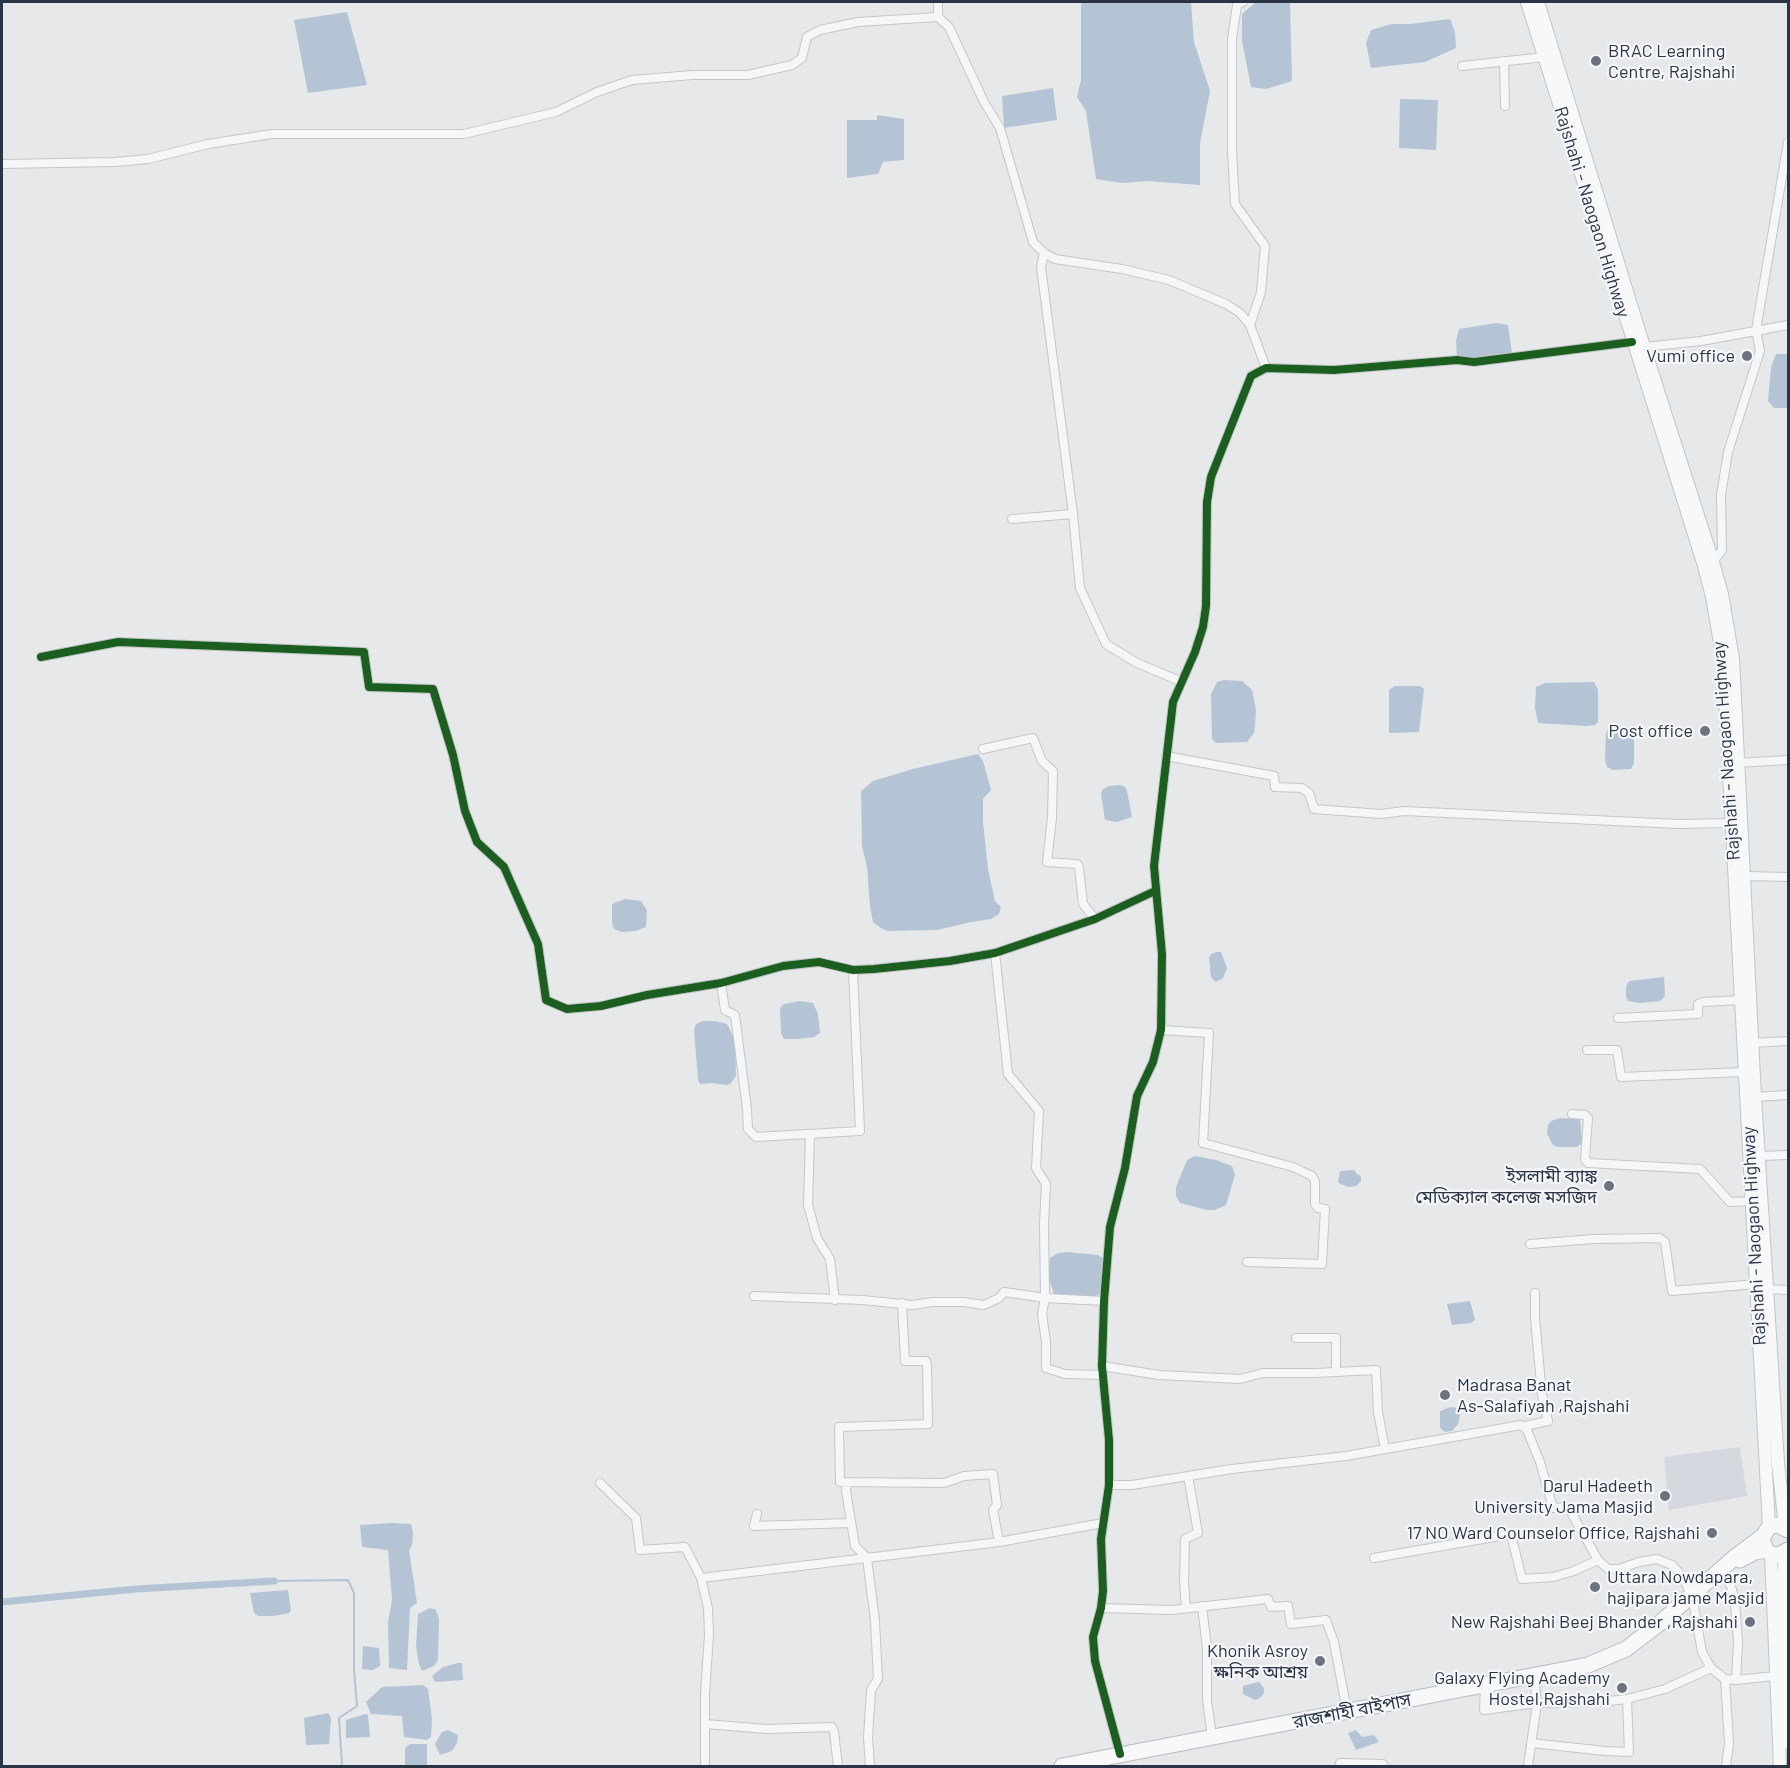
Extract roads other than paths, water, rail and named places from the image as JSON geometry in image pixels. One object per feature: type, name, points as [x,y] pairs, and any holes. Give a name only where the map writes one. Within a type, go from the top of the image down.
[{"type":"highway","name":"রাজশাহী বাইপাস","points":[[1062,1767],[1588,1665],[1626,1649],[1720,1571],[1779,1538]]},
{"type":"main road","name":"Rajshahi - Naogaon Highway","points":[[1527,2],[1619,282],[1644,347],[1712,597],[1723,660],[1744,876],[1759,1156],[1757,1200]]},
{"type":"main road","name":"Rajshahi - Naogaon Highway","points":[[1538,2],[1619,282],[1632,342],[1661,415],[1713,562],[1722,594],[1733,659],[1731,823],[1744,1072],[1757,1200],[1779,1538],[1783,1675]]},
{"type":"main road","points":[[1783,1675],[1788,1743]]},
{"type":"main road","points":[[1780,1767],[1783,1675]]},
{"type":"street","points":[[938,2],[938,17]]},
{"type":"street","points":[[1239,3],[1232,39],[1232,151],[1235,204],[1265,246],[1262,292],[1250,325]]},
{"type":"street","points":[[2,164],[115,162],[148,159],[208,144],[272,134],[464,134],[556,112],[597,92],[632,80],[692,75],[748,75],[792,65],[802,58],[807,37],[820,30],[858,22],[938,17],[949,27],[984,102],[1000,128],[1033,242],[1044,253],[1055,259],[1122,269],[1169,280],[1233,309],[1240,313],[1250,325],[1266,368]]},
{"type":"street","points":[[1462,66],[1544,57]]},
{"type":"street","points":[[1504,61],[1505,106]]},
{"type":"street","points":[[1713,562],[1722,550],[1721,495],[1728,452],[1760,351],[1756,330],[1788,142]]},
{"type":"street","points":[[1044,253],[1041,267],[1073,514],[1080,588],[1106,644],[1135,662],[1182,682]]},
{"type":"street","points":[[1644,347],[1701,341],[1788,325]]},
{"type":"street","points":[[1120,1754],[1095,1661],[1093,1637],[1103,1591],[1101,1539],[1109,1485],[1109,1440],[1103,1370],[1104,1301],[1110,1227],[1125,1168],[1137,1096],[1153,1062],[1161,1030],[1162,954],[1154,866],[1173,702],[1195,652],[1206,606],[1207,502],[1211,477],[1251,376],[1266,368],[1334,370],[1456,360],[1474,362],[1632,342]]},
{"type":"street","points":[[1012,519],[1073,514]]},
{"type":"street","points":[[41,657],[118,642],[364,652],[369,687],[433,688],[453,754],[465,811],[477,842],[504,867],[538,944],[546,1000],[567,1009],[601,1006],[647,995],[721,983],[783,966],[819,962],[853,970],[874,969],[950,961],[995,953],[1095,919],[1155,891]]},
{"type":"street","points":[[983,749],[1033,738],[1042,761],[1053,771],[1052,818],[1047,862],[1077,864],[1083,904],[1095,919]]},
{"type":"street","points":[[1166,756],[1274,776],[1275,787],[1302,788],[1309,793],[1314,809],[1381,814],[1404,811],[1678,824],[1731,823]]},
{"type":"street","points":[[1733,764],[1788,760]]},
{"type":"street","points":[[1744,876],[1788,877]]},
{"type":"street","points":[[995,953],[1008,1074],[1039,1111],[1036,1168],[1046,1184],[1045,1298],[1042,1314],[1046,1368],[1065,1374],[1103,1370],[1240,1379],[1263,1373],[1376,1370],[1378,1412],[1385,1449]]},
{"type":"street","points":[[721,983],[725,1010],[735,1015],[748,1129],[756,1137],[860,1131],[853,970]]},
{"type":"street","points":[[1618,1018],[1698,1014],[1698,1004],[1702,1002],[1740,1000]]},
{"type":"street","points":[[1161,1030],[1209,1033],[1203,1143],[1293,1167],[1312,1176],[1315,1181],[1315,1204],[1318,1208],[1325,1209],[1322,1264],[1246,1262]]},
{"type":"street","points":[[1752,1042],[1788,1041]]},
{"type":"street","points":[[1587,1050],[1617,1050],[1621,1077],[1744,1072]]},
{"type":"street","points":[[1755,1097],[1788,1095]]},
{"type":"street","points":[[1572,1114],[1585,1115],[1588,1118],[1585,1160],[1588,1163],[1700,1169],[1730,1202],[1757,1200]]},
{"type":"street","points":[[810,1134],[808,1205],[816,1238],[830,1259],[835,1300]]},
{"type":"street","points":[[1759,1156],[1788,1155]]},
{"type":"street","points":[[1530,1244],[1660,1238],[1665,1242],[1672,1291],[1762,1287],[1788,1290]]},
{"type":"street","points":[[754,1296],[912,1305],[964,1302],[984,1305],[999,1298],[1004,1292],[1045,1298],[1104,1301]]},
{"type":"street","points":[[1109,1485],[1132,1485],[1385,1449],[1548,1421],[1541,1384],[1535,1293]]},
{"type":"street","points":[[902,1303],[905,1360],[926,1361],[927,1364],[928,1424],[839,1427],[840,1482],[944,1483],[964,1476],[993,1474],[997,1505],[993,1510],[999,1542]]},
{"type":"street","points":[[1296,1338],[1336,1338],[1336,1372]]},
{"type":"street","points":[[1525,1426],[1540,1462],[1553,1508],[1569,1507],[1598,1560],[1608,1569],[1619,1569],[1657,1559],[1672,1565],[1681,1575],[1692,1595],[1702,1653],[1711,1668],[1725,1679],[1783,1675]]},
{"type":"street","points":[[1186,1608],[1185,1539],[1198,1533],[1188,1476]]},
{"type":"street","points":[[847,1482],[846,1491],[855,1546],[867,1558],[875,1621],[878,1678],[871,1690],[868,1738],[870,1767]]},
{"type":"street","points":[[600,1483],[636,1518],[640,1550],[685,1547],[701,1578],[708,1608],[709,1635],[705,1764]]},
{"type":"street","points":[[757,1514],[754,1526],[851,1523]]},
{"type":"street","points":[[701,1578],[999,1542],[1103,1523]]},
{"type":"street","points":[[1374,1558],[1511,1534],[1522,1579],[1553,1577],[1574,1571],[1598,1560]]},
{"type":"street","points":[[1720,1571],[1731,1586],[1736,1602],[1738,1642],[1736,1680]]},
{"type":"street","points":[[1101,1608],[1186,1608],[1268,1599],[1271,1607],[1288,1606],[1291,1624],[1326,1620],[1334,1642],[1347,1711]]},
{"type":"street","points":[[1202,1606],[1207,1648],[1207,1700],[1212,1737]]},
{"type":"street","points":[[1485,1686],[1484,1710],[1537,1703],[1600,1702],[1627,1699],[1665,1689],[1711,1668]]},
{"type":"street","points":[[1528,1767],[1537,1703],[1534,1676]]},
{"type":"street","points":[[1725,1679],[1730,1743],[1726,1767]]},
{"type":"street","points":[[1531,1743],[1629,1752],[1627,1699]]},
{"type":"street","points":[[705,1724],[767,1729],[832,1727],[838,1767]]},
{"type":"street","points":[[1340,1763],[1383,1764],[1384,1767]]},
{"type":"water","points":[[1081,2],[1191,2],[1194,42],[1210,91],[1200,143],[1200,185],[1147,181],[1123,183],[1096,179],[1086,111],[1077,97],[1081,80]]},
{"type":"water","points":[[1256,2],[1290,2],[1292,81],[1266,89],[1251,87],[1242,41],[1242,14]]},
{"type":"water","points":[[347,12],[367,85],[308,93],[294,20]]},
{"type":"water","points":[[1450,19],[1455,32],[1456,48],[1425,62],[1371,68],[1366,43],[1371,30],[1392,24]]},
{"type":"water","points":[[1053,88],[1057,120],[1004,128],[1002,96]]},
{"type":"water","points":[[1400,99],[1438,100],[1436,150],[1399,148]]},
{"type":"water","points":[[877,115],[904,119],[904,160],[883,162],[878,174],[847,178],[847,120],[877,120]]},
{"type":"water","points":[[1496,323],[1508,325],[1512,353],[1501,357],[1457,358],[1456,341],[1459,329]]},
{"type":"water","points":[[1776,354],[1788,354],[1788,408],[1774,408],[1768,401],[1771,367]]},
{"type":"water","points":[[1242,681],[1252,690],[1256,710],[1255,726],[1254,733],[1247,742],[1216,743],[1212,739],[1211,694],[1217,682]]},
{"type":"water","points":[[1594,682],[1598,690],[1598,722],[1595,725],[1538,723],[1535,708],[1536,687],[1545,683]]},
{"type":"water","points":[[1395,686],[1420,686],[1424,689],[1419,732],[1389,733],[1389,690]]},
{"type":"water","points":[[1613,726],[1626,726],[1634,730],[1634,763],[1631,769],[1613,770],[1607,767],[1606,733]]},
{"type":"water","points":[[978,754],[983,761],[991,790],[983,799],[983,822],[988,869],[995,901],[1001,907],[999,914],[991,919],[937,930],[888,931],[881,928],[873,922],[870,907],[867,867],[862,846],[861,791],[873,781]]},
{"type":"water","points":[[1120,785],[1127,791],[1132,817],[1117,822],[1105,820],[1102,790],[1109,786]]},
{"type":"water","points":[[625,899],[641,901],[647,910],[646,927],[636,931],[622,932],[614,929],[612,904]]},
{"type":"water","points":[[1216,952],[1221,952],[1227,968],[1223,978],[1216,982],[1211,977],[1209,958]]},
{"type":"water","points":[[1664,977],[1665,996],[1660,1001],[1640,1003],[1628,1001],[1626,988],[1630,981]]},
{"type":"water","points":[[800,1001],[813,1003],[818,1014],[820,1033],[814,1037],[784,1039],[781,1033],[780,1008],[784,1004]]},
{"type":"water","points":[[703,1021],[727,1024],[735,1040],[736,1076],[730,1084],[700,1084],[698,1080],[694,1030],[696,1024]]},
{"type":"water","points":[[1560,1118],[1580,1119],[1582,1140],[1577,1147],[1553,1145],[1547,1134],[1548,1125],[1551,1121]]},
{"type":"water","points":[[1195,1156],[1232,1166],[1235,1175],[1226,1205],[1215,1210],[1207,1210],[1180,1203],[1176,1196],[1176,1187],[1187,1160]]},
{"type":"water","points":[[1354,1170],[1361,1176],[1361,1181],[1356,1186],[1349,1187],[1338,1182],[1340,1171]]},
{"type":"water","points":[[1058,1253],[1098,1255],[1104,1259],[1102,1290],[1098,1295],[1093,1297],[1054,1294],[1048,1277],[1050,1258]]},
{"type":"water","points":[[1470,1301],[1475,1320],[1471,1323],[1452,1325],[1447,1304]]},
{"type":"water","points":[[1451,1407],[1457,1408],[1460,1415],[1458,1424],[1452,1431],[1445,1432],[1440,1428],[1440,1411]]},
{"type":"water","points":[[411,1524],[413,1533],[412,1546],[409,1550],[417,1603],[410,1608],[407,1670],[389,1668],[388,1622],[392,1600],[388,1550],[362,1547],[360,1525]]},
{"type":"water","points":[[288,1590],[291,1610],[289,1613],[258,1616],[254,1613],[250,1593]]},
{"type":"water","points":[[430,1608],[436,1610],[439,1619],[438,1660],[434,1666],[422,1671],[416,1646],[418,1614]]},
{"type":"water","points":[[363,1646],[379,1648],[380,1666],[373,1670],[362,1669]]},
{"type":"water","points":[[462,1663],[463,1680],[435,1682],[432,1676],[443,1667]]},
{"type":"water","points":[[1259,1682],[1264,1688],[1264,1693],[1260,1698],[1255,1700],[1243,1694],[1243,1686]]},
{"type":"water","points":[[423,1685],[428,1689],[432,1719],[431,1737],[427,1740],[404,1737],[402,1716],[371,1714],[366,1702],[382,1687]]},
{"type":"water","points":[[328,1713],[331,1718],[329,1744],[306,1745],[304,1718]]},
{"type":"water","points":[[368,1715],[370,1737],[346,1738],[346,1720]]},
{"type":"water","points":[[448,1730],[458,1735],[457,1743],[452,1751],[440,1755],[435,1744],[442,1732]]},
{"type":"water","points":[[1356,1730],[1362,1737],[1374,1735],[1379,1742],[1356,1750],[1348,1733]]},
{"type":"water","points":[[410,1744],[427,1744],[427,1766],[405,1766],[405,1748]]},
{"type":"waterway","points":[[274,1581],[348,1580],[354,1593],[354,1669],[357,1706],[339,1718],[342,1766]]},
{"type":"waterway","points":[[2,1602],[136,1589],[274,1581]]},
{"type":"place","name":"BRAC Learning Centre, Rajshahi","points":[[1596,61]]},
{"type":"place","name":"Vumi office","points":[[1747,356]]},
{"type":"place","name":"Post office","points":[[1705,731]]},
{"type":"place","name":"ইসলামী ব্যাঙ্ক মেডিক্যাল কলেজ মসজিদ","points":[[1609,1186]]},
{"type":"place","name":"Madrasa Banat As-Salafiyah ,Rajshahi","points":[[1445,1395]]},
{"type":"place","name":"Darul Hadeeth University Jama Masjid","points":[[1665,1496]]},
{"type":"place","name":"17 NO Ward Counselor Office, Rajshahi","points":[[1712,1533]]},
{"type":"place","name":"Uttara Nowdapara, hajipara jame Masjid","points":[[1595,1587]]},
{"type":"place","name":"New Rajshahi Beej Bhander ,Rajshahi","points":[[1750,1622]]},
{"type":"place","name":"Khonik Asroy ক্ষনিক আশ্রয়","points":[[1320,1661]]},
{"type":"place","name":"Galaxy Flying Academy Hostel,Rajshahi","points":[[1622,1688]]}]
